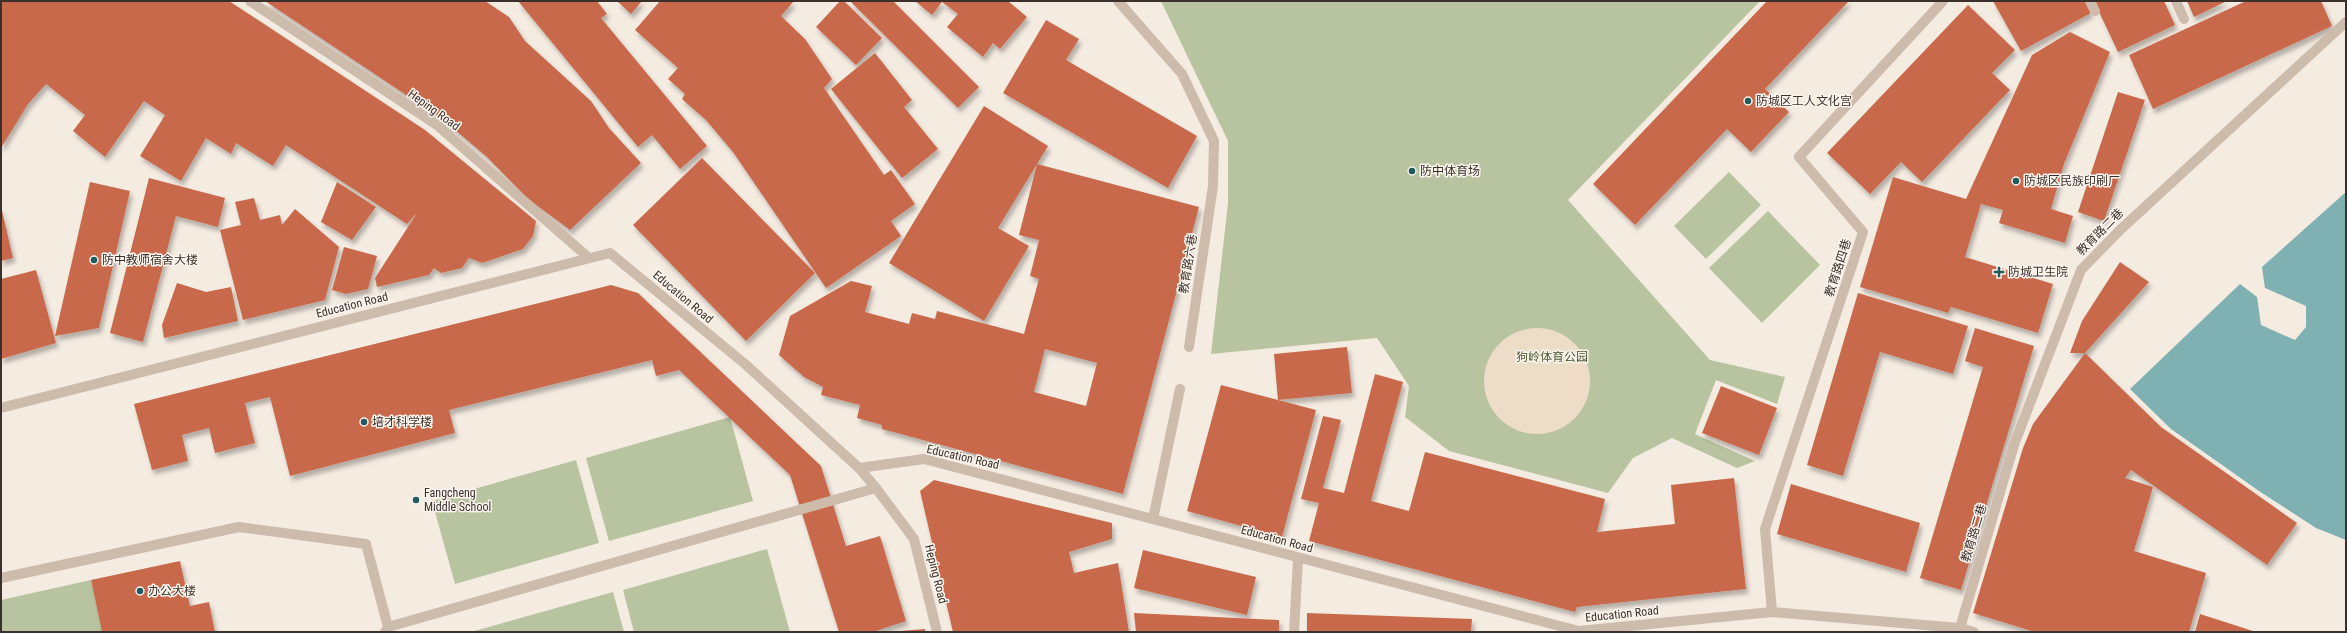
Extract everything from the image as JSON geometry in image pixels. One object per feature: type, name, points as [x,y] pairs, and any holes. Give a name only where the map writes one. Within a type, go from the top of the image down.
[{"type":"street","name":"Heping Road","points":[[250,1],[437,126],[589,258]]},
{"type":"street","name":"教育路六巷","points":[[1118,1],[1182,74],[1214,141],[1213,186],[1189,347]]},
{"type":"street","name":"教育路四巷","points":[[1772,612],[1765,529],[1863,232],[1799,157],[1943,1]]},
{"type":"street","points":[[2090,1],[2095,11]]},
{"type":"street","points":[[2176,1],[2184,19]]},
{"type":"street","name":"教育路二巷","points":[[1960,628],[2014,445],[2081,270],[2120,230],[2346,22]]},
{"type":"street","name":"Education Road","points":[[1,408],[610,253],[745,364],[858,468],[924,459],[1298,559],[1579,631],[1772,612],[1960,628],[1974,632]]},
{"type":"street","points":[[1153,519],[1180,389]]},
{"type":"street","name":"Heping Road","points":[[858,468],[876,488],[914,539],[937,632]]},
{"type":"street","points":[[1,578],[240,527],[366,544],[386,630],[876,488]]},
{"type":"street","points":[[1294,632],[1298,559]]},
{"type":"green space","name":"防中体育场","points":[[1161,1],[1760,1],[1568,200],[1710,360],[1785,377],[1777,404],[1716,380],[1695,434],[1755,461],[1737,468],[1672,438],[1633,458],[1608,493],[1449,451],[1405,417],[1409,386],[1377,338],[1211,354],[1228,203],[1228,141]]},
{"type":"green space","points":[[1729,172],[1761,205],[1706,259],[1674,226]]},
{"type":"green space","points":[[1768,211],[1820,265],[1762,323],[1709,268]]},
{"type":"green space","points":[[730,417],[753,501],[609,541],[586,458]]},
{"type":"green space","points":[[576,460],[599,543],[455,584],[432,501]]},
{"type":"green space","points":[[767,549],[790,632],[634,632],[623,590]]},
{"type":"green space","points":[[91,580],[102,632],[1,632],[1,600]]},
{"type":"green space","points":[[613,592],[624,632],[471,632]]},
{"type":"shaded area","points":[[1537,328],[1557,332],[1574,344],[1586,361],[1590,381],[1586,401],[1574,418],[1557,430],[1537,434],[1517,430],[1500,418],[1488,401],[1484,381],[1488,361],[1500,344],[1517,332]]},
{"type":"water","points":[[2346,192],[2346,540],[2316,528],[2259,491],[2171,429],[2130,389],[2240,284],[2257,297],[2261,325],[2295,340],[2306,327],[2306,306],[2265,288],[2262,267]]},
{"type":"building","points":[[1,1],[229,1],[425,130],[536,221],[533,236],[523,249],[482,263],[469,258],[462,268],[441,273],[434,268],[429,275],[377,287],[375,278],[417,213],[407,224],[286,145],[273,166],[236,143],[231,154],[206,138],[181,181],[140,156],[165,115],[144,101],[105,157],[73,131],[85,115],[46,84],[28,104],[1,148]]},
{"type":"building","points":[[265,1],[485,1],[509,17],[525,41],[591,101],[609,128],[641,163],[570,230],[528,199],[487,157],[442,119]]},
{"type":"building","points":[[518,1],[597,1],[607,14],[601,18],[707,146],[680,169],[652,135],[638,147]]},
{"type":"building","points":[[617,1],[642,1],[631,14]]},
{"type":"building","points":[[660,1],[794,1],[781,16],[805,39],[832,79],[824,88],[884,175],[891,170],[915,204],[891,221],[901,236],[826,288],[733,152],[706,120],[682,99],[685,94],[668,79],[678,68],[635,30]]},
{"type":"building","points":[[840,1],[844,1],[882,38],[856,65],[816,27]]},
{"type":"building","points":[[850,1],[893,1],[979,87],[958,108]]},
{"type":"building","points":[[915,1],[1008,1],[1027,17],[1000,49],[993,43],[983,57],[947,27],[958,14],[942,2],[932,15]]},
{"type":"building","points":[[1767,1],[1849,1],[1765,89],[1789,112],[1751,152],[1727,129],[1635,225],[1593,184]]},
{"type":"building","points":[[1993,1],[2085,1],[2091,13],[2021,51]]},
{"type":"building","points":[[2094,1],[2164,1],[2175,25],[2118,52]]},
{"type":"building","points":[[2187,1],[2227,1],[2194,17]]},
{"type":"building","points":[[2246,1],[2321,1],[2332,26],[2153,109],[2129,55]]},
{"type":"building","points":[[1968,5],[2015,50],[1992,73],[2010,90],[1922,182],[1901,162],[1870,194],[1827,153]]},
{"type":"building","points":[[1046,20],[1079,39],[1066,60],[1197,136],[1168,188],[1003,93]]},
{"type":"building","points":[[2070,32],[2110,52],[2064,164],[2051,209],[2073,216],[2065,243],[1999,223],[2003,210],[1981,204],[1965,257],[2053,284],[2038,333],[1951,307],[1948,313],[1860,287],[1893,177],[1966,199],[2032,55]]},
{"type":"building","points":[[875,53],[912,100],[904,107],[938,149],[902,178],[831,89]]},
{"type":"building","points":[[2118,92],[2145,100],[2104,221],[2078,212]]},
{"type":"building","points":[[984,106],[1048,146],[998,228],[1029,246],[984,321],[889,263]]},
{"type":"building","points":[[702,158],[815,273],[746,341],[633,225]]},
{"type":"building","points":[[1037,164],[1199,207],[1123,494],[882,429],[882,425],[857,418],[860,405],[821,395],[823,387],[804,377],[779,355],[790,316],[851,281],[872,286],[865,312],[909,324],[912,313],[935,319],[937,311],[1024,334],[1039,279],[1030,276],[1039,240],[1019,235]],"holes":[[[1045,349],[1097,363],[1086,406],[1034,392]]]},
{"type":"building","points":[[149,178],[225,198],[218,227],[176,216],[143,342],[110,333]]},
{"type":"building","name":"防中教师宿舍大楼","points":[[90,182],[130,191],[99,328],[55,336]]},
{"type":"building","points":[[337,182],[376,207],[352,240],[321,222]]},
{"type":"building","points":[[254,198],[260,220],[280,215],[282,225],[295,209],[339,247],[325,300],[243,320],[220,230],[241,225],[235,202]]},
{"type":"building","points":[[1,206],[13,258],[1,261]]},
{"type":"building","points":[[344,247],[377,256],[368,289],[346,294],[332,290]]},
{"type":"building","points":[[2120,262],[2149,282],[2085,353],[2070,353],[2082,321]]},
{"type":"building","points":[[36,270],[56,343],[1,359],[1,279]]},
{"type":"building","points":[[177,283],[206,292],[231,287],[238,321],[164,338],[162,325]]},
{"type":"building","points":[[611,285],[638,293],[821,466],[846,546],[880,536],[906,621],[873,632],[839,632],[790,475],[679,370],[656,376],[652,360],[449,410],[455,433],[290,476],[270,397],[245,403],[255,443],[215,453],[209,428],[182,435],[188,461],[152,470],[134,404]]},
{"type":"building","points":[[1858,293],[1968,326],[1953,374],[1880,352],[1843,476],[1807,465]]},
{"type":"building","points":[[1975,328],[2034,346],[1961,590],[1920,578],[1983,367],[1965,361]]},
{"type":"building","points":[[1347,347],[1352,393],[1278,400],[1274,354]]},
{"type":"building","points":[[2085,353],[2161,427],[2297,523],[2267,565],[2131,470],[2125,478],[2153,487],[2134,551],[2206,573],[2189,632],[2035,632],[1973,613],[2023,448],[2033,424]]},
{"type":"building","points":[[1375,374],[1403,382],[1371,501],[1409,511],[1425,452],[1605,499],[1597,532],[1675,524],[1671,485],[1734,478],[1746,589],[1577,607],[1575,612],[1309,541],[1319,503],[1301,499],[1323,416],[1341,420],[1323,488],[1344,493]]},
{"type":"building","points":[[1221,385],[1316,410],[1282,537],[1187,511]]},
{"type":"building","points":[[1721,386],[1777,408],[1759,455],[1702,433]]},
{"type":"building","points":[[934,480],[1112,523],[1112,539],[1069,552],[1074,573],[1118,563],[1129,632],[953,632],[920,491]]},
{"type":"building","points":[[1791,484],[1920,523],[1906,572],[1777,534]]},
{"type":"building","points":[[1143,550],[1256,577],[1247,615],[1134,588]]},
{"type":"building","name":"办公大楼","points":[[180,561],[190,606],[209,602],[215,632],[102,632],[91,580]]},
{"type":"building","points":[[1134,613],[1279,620],[1279,632],[1136,632]]},
{"type":"building","points":[[1307,613],[1472,619],[1471,632],[1307,632]]},
{"type":"building","points":[[2200,614],[2256,632],[2195,632]]},
{"type":"building","points":[[925,629],[925,632],[899,631]]},
{"type":"place","name":"防城区工人文化宫","points":[[1748,101]]},
{"type":"place","name":"防中体育场","points":[[1412,171]]},
{"type":"place","name":"防城区民族印刷厂","points":[[2016,181]]},
{"type":"place","name":"防中教师宿舍大楼","points":[[94,260]]},
{"type":"place","name":"防城卫生院","points":[[1999,272]]},
{"type":"place","name":"培才科学楼","points":[[364,422]]},
{"type":"place","name":"Fangcheng Middle School","points":[[416,500]]},
{"type":"place","name":"办公大楼","points":[[140,591]]},
{"type":"park label","name":"狗岭体育公园","points":[[1552,357]]}]
